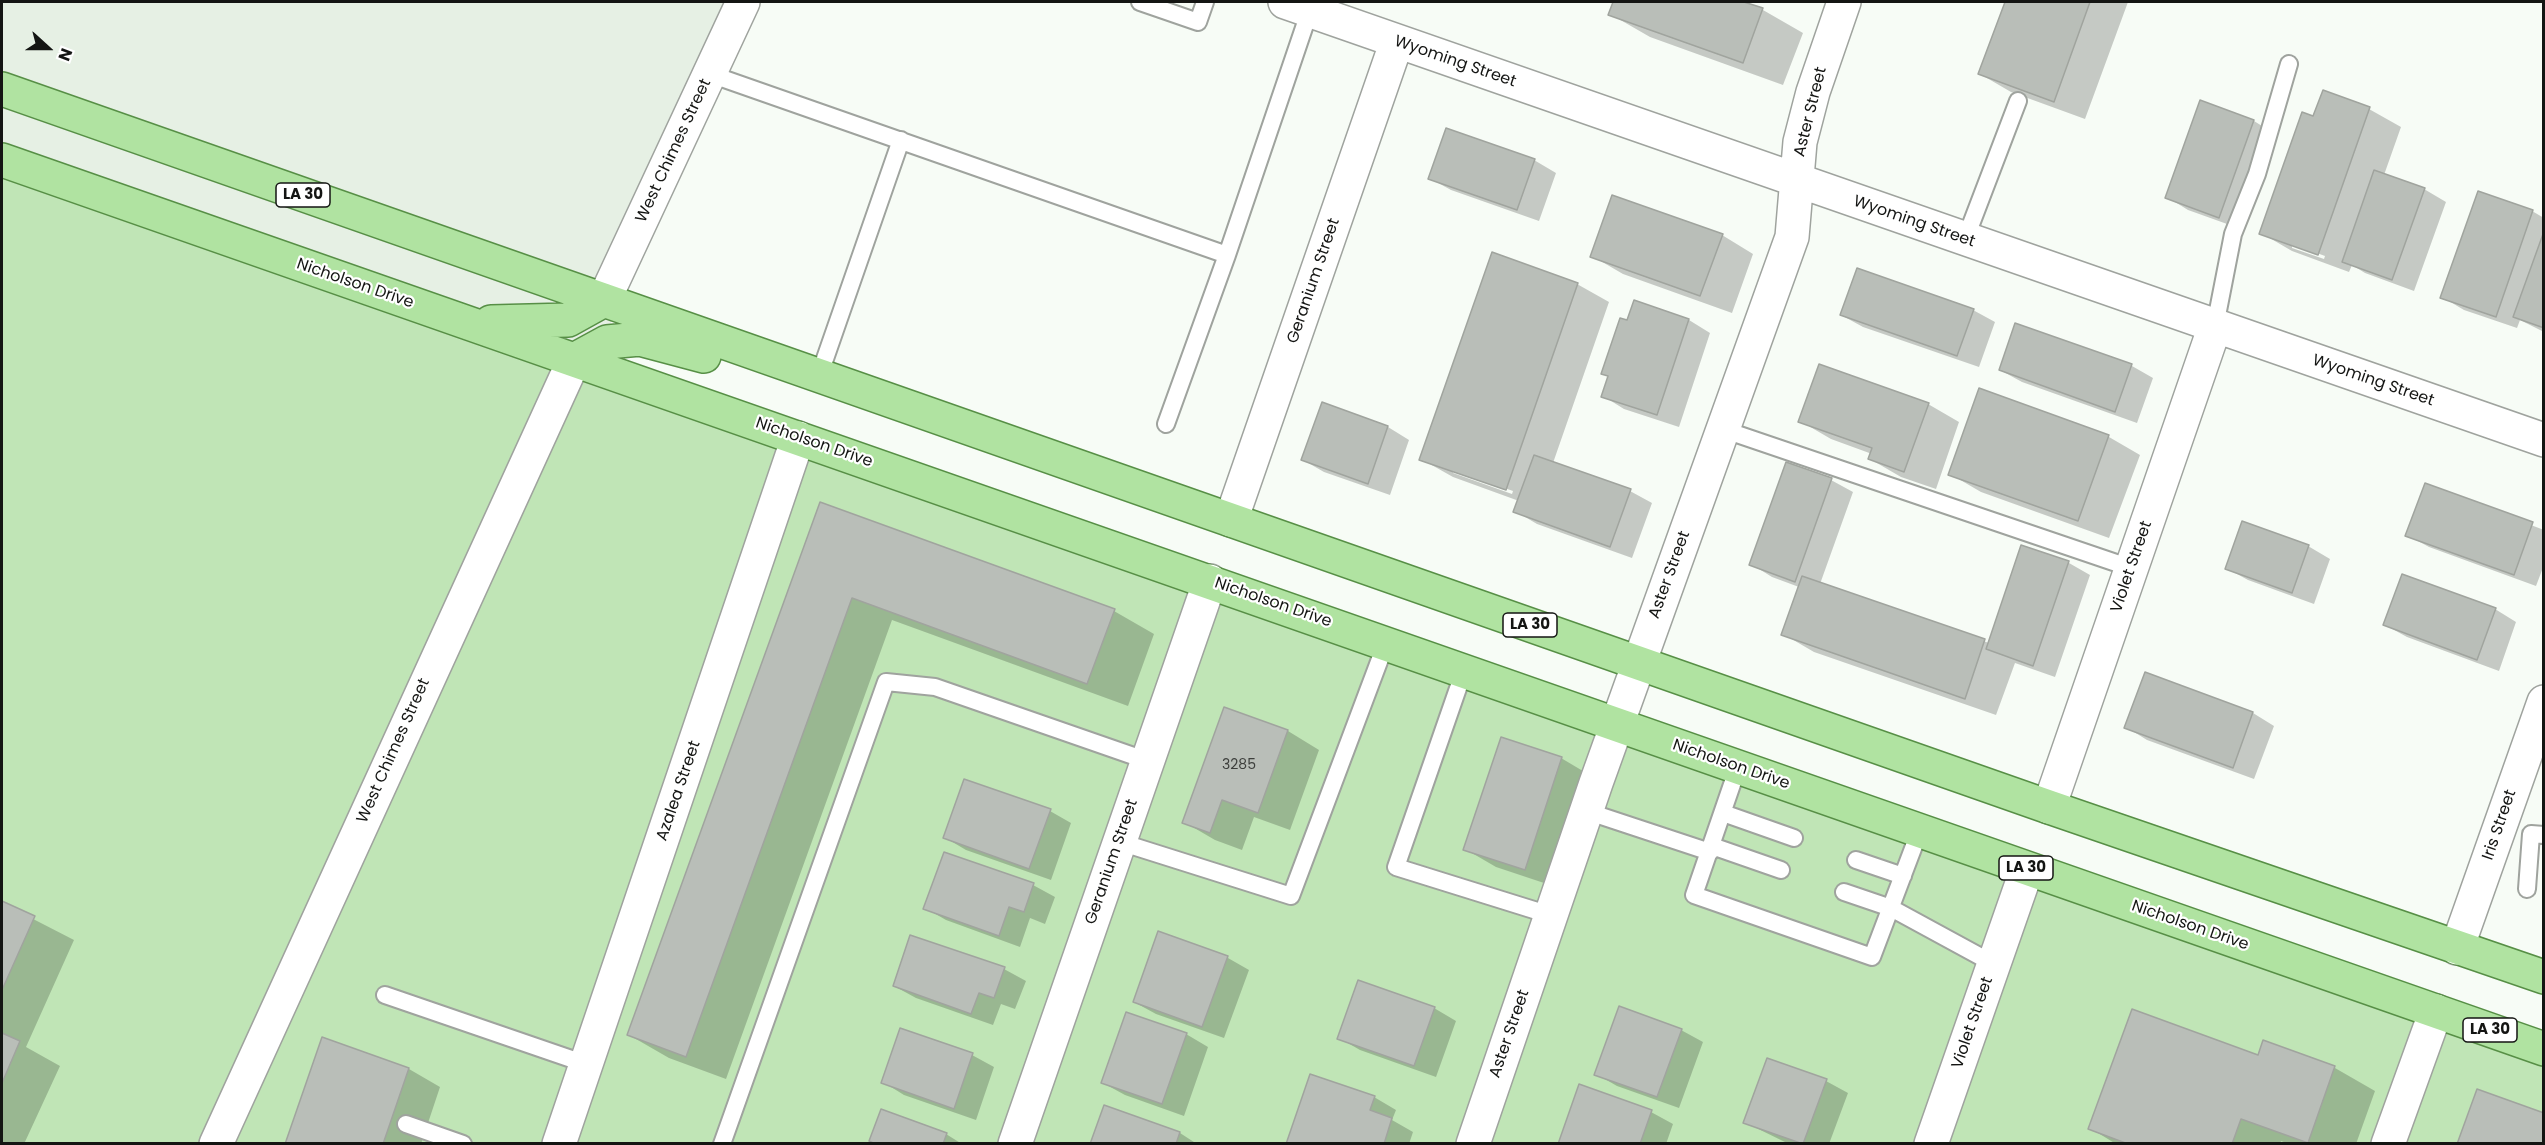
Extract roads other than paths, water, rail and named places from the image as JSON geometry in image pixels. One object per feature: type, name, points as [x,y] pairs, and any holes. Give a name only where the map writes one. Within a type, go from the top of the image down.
[{"type":"main road","name":"LA 30","points":[[2,89],[2049,807],[2544,977]]},
{"type":"main road","name":"Nicholson Drive","points":[[2,160],[2543,1049]]},
{"type":"main road","points":[[465,322],[568,320],[604,300]]},
{"type":"main road","points":[[574,360],[607,342],[640,339],[796,382],[890,400]]},
{"type":"street","name":"West Chimes Street","points":[[604,300],[742,2]]},
{"type":"street","name":"Aster Street","points":[[1473,1143],[1638,663],[1792,237],[1800,142],[1813,92],[1844,2]]},
{"type":"street","name":"Wyoming Street","points":[[1297,6],[1796,182],[2544,441]]},
{"type":"street","name":"Geranium Street","points":[[1231,520],[1397,41]]},
{"type":"street","name":"Violet Street","points":[[2049,807],[2215,326]]},
{"type":"street","name":"West Chimes Street","points":[[216,1143],[574,360]]},
{"type":"street","name":"Azalea Street","points":[[559,1143],[798,438]]},
{"type":"street","name":"Geranium Street","points":[[1014,1143],[1210,581]]},
{"type":"street","name":"Iris Street","points":[[2457,948],[2544,702]]},
{"type":"street","name":"Violet Street","points":[[1931,1143],[2027,869]]},
{"type":"street","points":[[2388,1143],[2436,1011]]},
{"type":"lane","points":[[1140,2],[1198,22],[1205,2]]},
{"type":"lane","points":[[1166,424],[1227,255],[1297,6]]},
{"type":"lane","points":[[2215,326],[2233,234],[2258,174],[2289,64]]},
{"type":"lane","points":[[710,74],[1227,255]]},
{"type":"lane","points":[[1965,240],[2018,101]]},
{"type":"lane","points":[[819,376],[901,140]]},
{"type":"lane","points":[[1722,429],[2131,568]]},
{"type":"lane","points":[[1120,842],[1291,896],[1386,643]]},
{"type":"lane","points":[[1464,671],[1396,867],[1550,915]]},
{"type":"lane","points":[[722,1143],[886,682],[935,687],[1148,761]]},
{"type":"lane","points":[[1738,767],[1694,895],[1872,957],[1920,830]]},
{"type":"lane","points":[[1586,812],[1781,870]]},
{"type":"lane","points":[[1723,813],[1794,838]]},
{"type":"lane","points":[[2502,819],[2537,834],[2544,846]]},
{"type":"lane","points":[[2527,889],[2537,834]]},
{"type":"lane","points":[[1856,860],[1903,876]]},
{"type":"lane","points":[[1844,892],[1891,908],[1994,964]]},
{"type":"lane","points":[[385,995],[586,1064]]},
{"type":"lane","points":[[406,1124],[463,1143]]}]
